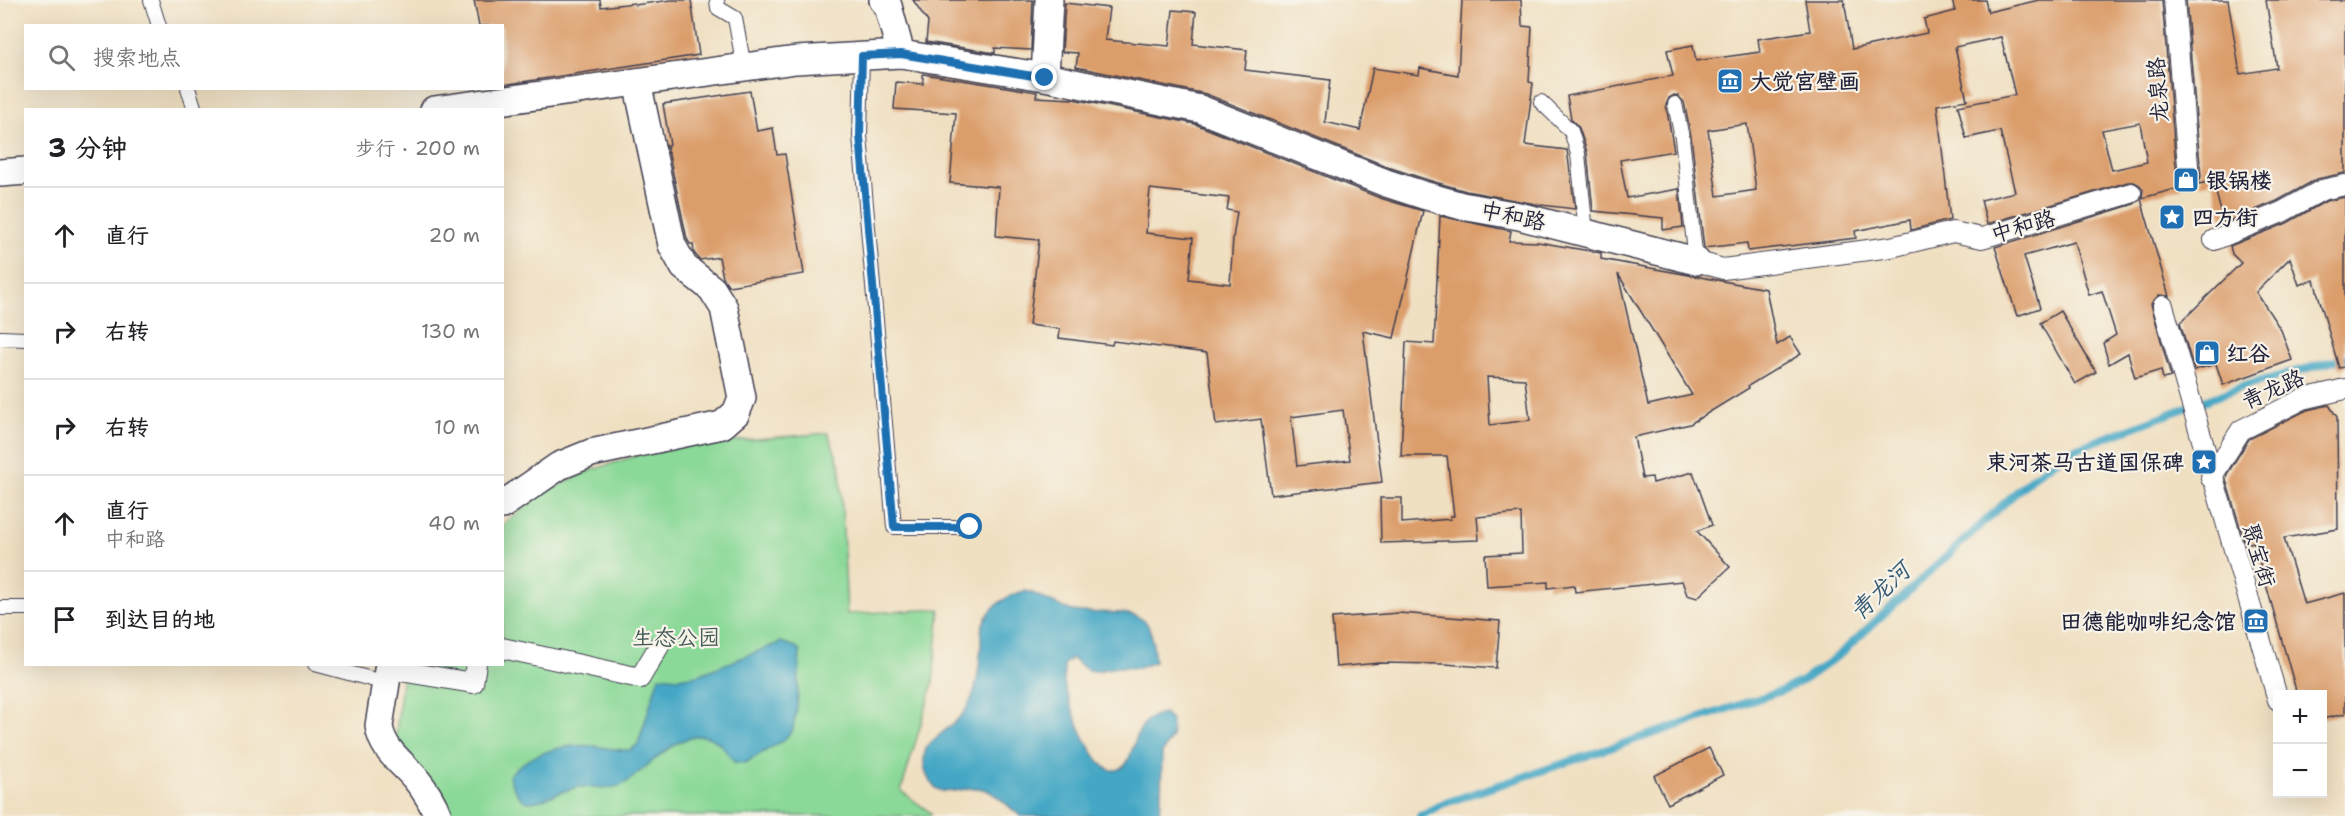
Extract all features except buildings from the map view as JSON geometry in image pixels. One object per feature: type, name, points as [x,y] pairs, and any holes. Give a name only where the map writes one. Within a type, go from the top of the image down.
[{"type":"street","points":[[883,0],[888,6],[901,54]]},
{"type":"street","points":[[1045,78],[1049,0]]},
{"type":"street","name":"龙泉路","points":[[2174,0],[2189,177]]},
{"type":"street","name":"中和路","points":[[448,108],[796,60],[901,54],[1045,78],[1200,109],[1386,183],[1423,195],[1586,233],[1723,269],[1891,247],[1953,232],[1982,238],[2131,193]]},
{"type":"street","points":[[504,504],[559,466],[591,453],[723,426],[730,421],[740,406],[742,390],[724,308],[711,289],[684,267],[672,245],[637,82]]},
{"type":"street","points":[[0,173],[24,171]]},
{"type":"street","points":[[2214,240],[2282,212],[2322,190],[2345,185]]},
{"type":"street","name":"聚宝街","points":[[2163,306],[2274,690]]},
{"type":"street","name":"青龙路","points":[[2211,478],[2241,430],[2303,399],[2345,389]]},
{"type":"street","points":[[504,648],[640,678],[660,646]]},
{"type":"street","points":[[438,816],[421,786],[387,748],[380,734],[379,726],[388,672],[473,683],[476,666]]},
{"type":"lane","points":[[151,0],[158,24]]},
{"type":"lane","points":[[717,0],[718,8],[735,18],[744,67]]},
{"type":"lane","points":[[862,56],[860,136],[894,527],[970,527]]},
{"type":"lane","points":[[190,90],[194,108]]},
{"type":"lane","points":[[1541,102],[1571,131],[1578,154],[1586,233]]},
{"type":"lane","points":[[1675,104],[1682,138],[1696,261]]},
{"type":"lane","points":[[0,338],[24,339]]},
{"type":"lane","points":[[0,608],[24,608]]},
{"type":"lane","points":[[333,666],[388,672]]},
{"type":"green space","name":"生态公园","points":[[828,433],[840,466],[847,614],[940,609],[933,683],[901,791],[931,813],[930,816],[449,816],[395,742],[404,666],[504,666],[504,524],[543,493],[586,472],[663,447]]},
{"type":"water","points":[[1026,591],[1073,611],[1128,614],[1138,617],[1150,630],[1155,662],[1137,668],[1117,667],[1097,671],[1087,670],[1072,658],[1064,664],[1064,682],[1075,717],[1089,746],[1096,758],[1112,770],[1121,769],[1126,763],[1143,724],[1152,717],[1164,713],[1171,719],[1172,736],[1162,753],[1161,802],[1158,816],[1021,816],[996,795],[986,790],[969,788],[946,792],[933,785],[927,776],[924,762],[926,748],[959,718],[971,699],[979,669],[981,629],[986,618],[1000,602]]},
{"type":"water","points":[[781,642],[796,647],[800,651],[797,708],[793,729],[784,740],[745,763],[734,762],[716,741],[705,736],[692,737],[667,749],[620,786],[579,787],[531,802],[522,799],[514,789],[509,776],[516,768],[536,756],[558,748],[597,746],[630,750],[638,744],[659,676],[678,678],[698,675]]},
{"type":"waterway","name":"青龙河","points":[[1420,816],[1442,804],[1781,691],[1802,681],[1839,655],[2034,476],[2072,450],[2247,385],[2345,358]]},
{"type":"place","name":"大觉宫壁画","points":[[1730,81]]},
{"type":"place","name":"银锅楼","points":[[2186,180]]},
{"type":"place","name":"四方街","points":[[2172,217]]},
{"type":"place","name":"红谷","points":[[2207,353]]},
{"type":"place","name":"束河茶马古道国保碑","points":[[2204,462]]},
{"type":"place","name":"田德能咖啡纪念馆","points":[[2256,621]]},
{"type":"route","points":[[970,527],[894,527],[860,136],[862,56],[901,54],[1045,78]]}]
